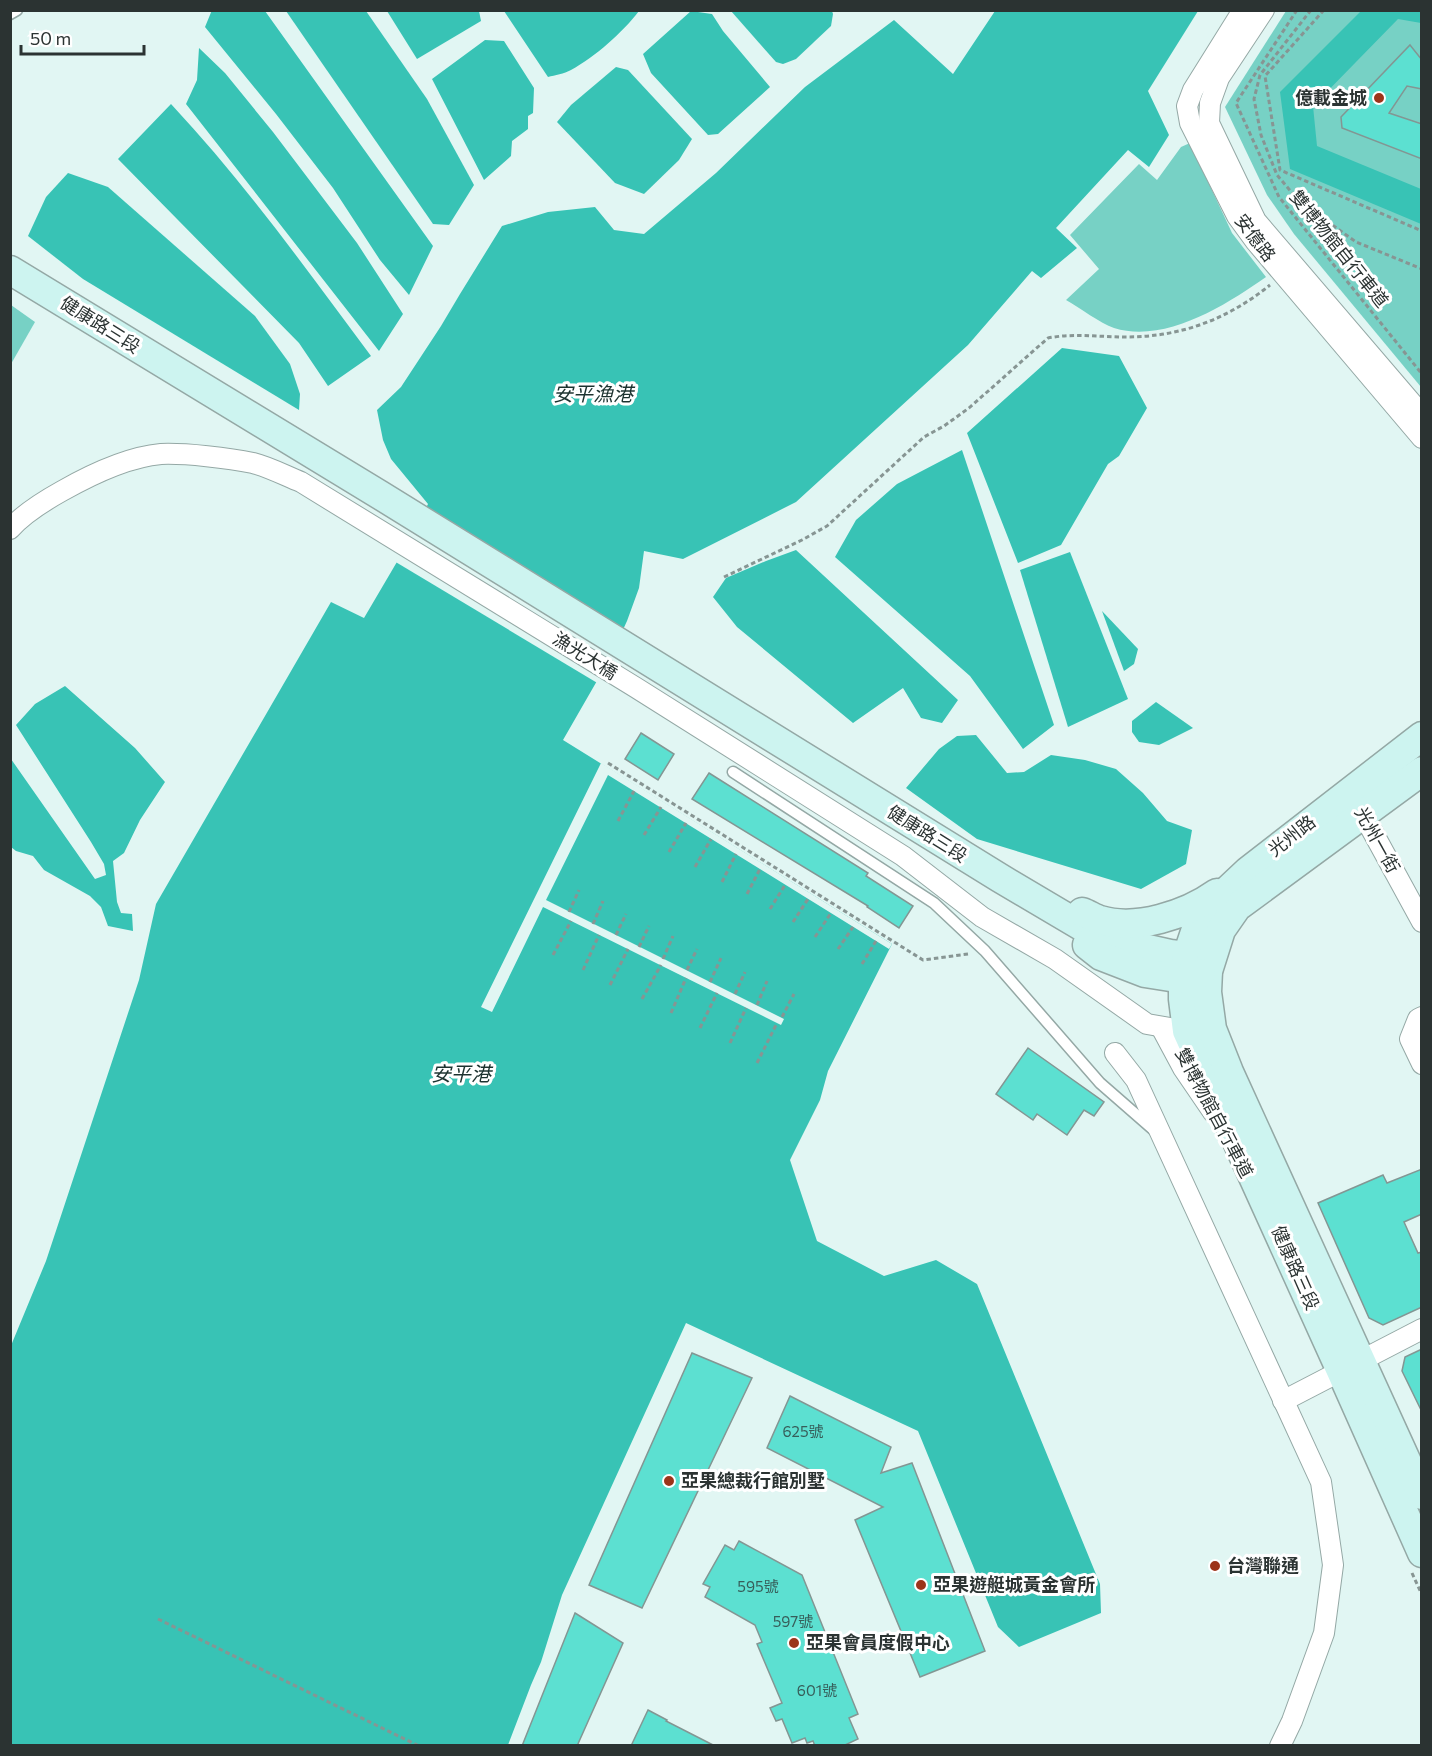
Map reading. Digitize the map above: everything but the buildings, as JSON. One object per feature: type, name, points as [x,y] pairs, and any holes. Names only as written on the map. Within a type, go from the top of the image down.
[{"type":"street","name":"安億路","points":[[1243,10],[1193,90],[1187,106],[1190,123],[1237,216],[1422,438]]},
{"type":"street","name":"安億路","points":[[1264,10],[1219,78],[1210,102],[1209,123],[1256,221],[1422,415]]},
{"type":"street","name":"健康路三段","points":[[10,270],[189,380]]},
{"type":"street","name":"漁光大橋","points":[[189,380],[380,495],[854,789]]},
{"type":"street","name":"漁光大橋","points":[[10,529],[40,504],[82,479],[125,462],[162,454],[255,463],[301,482],[635,687],[903,856],[982,917],[1055,959],[1147,1024],[1174,1029]]},
{"type":"street","name":"光州路","points":[[1193,968],[1237,907],[1357,803],[1422,736]]},
{"type":"street","name":"光州路","points":[[1193,968],[1198,923],[1214,903],[1248,871],[1357,803],[1422,771]]},
{"type":"street","name":"健康路三段","points":[[854,789],[1103,939],[1170,954],[1193,968],[1207,992],[1212,1029],[1228,1072],[1352,1366],[1417,1563]]},
{"type":"street","name":"光州一街","points":[[1357,803],[1422,922]]},
{"type":"street","points":[[1000,878],[1100,920],[1136,924],[1173,916],[1212,897],[1248,871]]},
{"type":"street","name":"健康路三段","points":[[1193,968],[1174,1029],[1422,1494]]},
{"type":"street","points":[[1422,1017],[1418,1019],[1410,1039],[1422,1064]]},
{"type":"street","points":[[1115,1053],[1136,1080],[1321,1482],[1333,1565],[1324,1633],[1293,1721],[1280,1746]]},
{"type":"street","points":[[1283,1401],[1422,1329]]},
{"type":"lane","points":[[10,14],[16,10]]},
{"type":"lane","points":[[733,772],[934,903],[985,951],[1100,1083],[1162,1137]]},
{"type":"path","name":"雙博物館自行車道","points":[[1298,10],[1236,103],[1280,197],[1422,374]]},
{"type":"path","points":[[1311,10],[1260,75],[1254,99],[1261,135],[1277,175],[1299,201],[1356,242],[1422,269]]},
{"type":"path","points":[[1324,10],[1264,76],[1280,170],[1422,231]]},
{"type":"path","points":[[724,577],[826,526],[924,437],[945,426],[969,408],[1048,338],[1061,335],[1125,338],[1154,336],[1188,329],[1219,318],[1253,298],[1283,274]]},
{"type":"path","points":[[608,763],[923,960],[985,951]]},
{"type":"path","points":[[618,821],[634,791]]},
{"type":"path","points":[[644,835],[661,807]]},
{"type":"path","points":[[669,852],[686,824]]},
{"type":"path","points":[[695,867],[711,839]]},
{"type":"path","points":[[722,882],[736,854]]},
{"type":"path","points":[[747,894],[760,869]]},
{"type":"path","points":[[770,909],[785,885]]},
{"type":"path","points":[[569,912],[579,890]]},
{"type":"path","points":[[793,922],[808,899]]},
{"type":"path","points":[[593,924],[603,901]]},
{"type":"path","points":[[815,937],[831,913]]},
{"type":"path","points":[[616,935],[626,914]]},
{"type":"path","points":[[553,955],[572,921]]},
{"type":"path","points":[[639,946],[650,926]]},
{"type":"path","points":[[838,950],[853,927]]},
{"type":"path","points":[[583,970],[599,935]]},
{"type":"path","points":[[663,959],[673,936]]},
{"type":"path","points":[[862,964],[876,941]]},
{"type":"path","points":[[609,985],[628,949]]},
{"type":"path","points":[[687,970],[698,949]]},
{"type":"path","points":[[710,982],[722,958]]},
{"type":"path","points":[[642,999],[661,965]]},
{"type":"path","points":[[735,994],[745,972]]},
{"type":"path","points":[[670,1013],[686,978]]},
{"type":"path","points":[[757,1005],[767,981]]},
{"type":"path","points":[[700,1028],[717,993]]},
{"type":"path","points":[[782,1017],[794,994]]},
{"type":"path","points":[[730,1043],[746,1008]]},
{"type":"path","points":[[757,1063],[777,1023]]},
{"type":"path","points":[[1417,1563],[1422,1595]]},
{"type":"path","points":[[158,1619],[419,1746]]},
{"type":"shaded area","points":[[1286,11],[1421,11],[1421,387],[1294,234],[1267,195],[1225,107]]},
{"type":"shaded area","points":[[1190,143],[1232,233],[1266,277],[1214,310],[1174,326],[1154,331],[1134,332],[1114,328],[1066,300],[1099,269],[1070,235],[1139,164],[1157,180],[1181,147]]},
{"type":"shaded area","points":[[11,305],[35,322],[11,364]]},
{"type":"water","points":[[212,10],[265,11],[433,246],[409,295],[380,260],[333,188],[205,27]]},
{"type":"water","points":[[286,11],[366,11],[427,99],[474,185],[449,225],[433,224]]},
{"type":"water","points":[[387,11],[479,11],[481,21],[417,59]]},
{"type":"water","points":[[504,11],[639,11],[617,35],[590,58],[568,71],[548,77]]},
{"type":"water","points":[[691,11],[712,14],[723,31],[770,87],[718,134],[708,135],[651,73],[643,54]]},
{"type":"water","points":[[731,11],[832,11],[831,26],[796,59],[783,64],[776,62]]},
{"type":"water","name":"安平港","points":[[995,11],[1198,11],[1148,91],[1169,135],[1149,167],[1128,150],[1056,228],[1077,248],[1041,278],[1032,271],[968,345],[796,502],[683,559],[644,551],[639,588],[627,621],[609,660],[563,740],[892,944],[828,1071],[820,1100],[790,1160],[817,1241],[884,1276],[936,1260],[977,1284],[1100,1584],[1101,1613],[1019,1647],[998,1627],[918,1431],[686,1323],[562,1595],[541,1662],[508,1745],[11,1745],[10,1348],[46,1261],[139,980],[156,904],[331,602],[364,618],[411,538],[428,504],[391,459],[383,440],[377,410],[401,387],[502,226],[548,212],[595,207],[614,230],[644,234],[716,173],[805,87],[894,20],[953,74]]},
{"type":"water","points":[[1361,11],[1421,11],[1421,23],[1398,19],[1313,106],[1317,146],[1421,189],[1421,224],[1290,169],[1280,92]]},
{"type":"water","points":[[485,40],[504,41],[534,88],[533,113],[528,116],[528,129],[512,141],[511,156],[484,180],[432,79]]},
{"type":"water","points":[[199,48],[225,73],[273,132],[357,243],[403,314],[379,351],[186,104],[197,80]]},
{"type":"water","points":[[616,67],[628,70],[692,139],[679,160],[644,194],[615,183],[557,122],[571,105]]},
{"type":"water","points":[[171,104],[249,195],[371,356],[328,386],[299,343],[118,159]]},
{"type":"water","points":[[68,173],[108,187],[255,316],[290,364],[300,394],[299,410],[83,279],[28,236],[46,197]]},
{"type":"water","points":[[1062,348],[1119,356],[1147,408],[1119,456],[1108,464],[1061,545],[1018,563],[967,433]]},
{"type":"water","points":[[962,450],[1054,725],[1023,749],[970,676],[835,557],[856,520],[897,484]]},
{"type":"water","points":[[796,550],[958,700],[942,723],[921,718],[903,688],[853,723],[737,627],[713,597],[726,578]]},
{"type":"water","points":[[1070,552],[1128,699],[1068,727],[1020,570]]},
{"type":"water","points":[[1102,611],[1138,649],[1134,664],[1124,671]]},
{"type":"water","points":[[65,686],[135,748],[165,782],[140,820],[124,853],[113,861],[117,902],[121,913],[132,914],[133,931],[108,926],[101,907],[90,896],[44,870],[33,856],[16,851],[11,847],[11,759],[95,879],[106,875],[104,864],[91,842],[16,725],[35,704]]},
{"type":"water","points":[[1156,702],[1193,728],[1159,745],[1139,742],[1132,732],[1132,721]]},
{"type":"water","points":[[976,735],[1007,773],[1024,772],[1051,755],[1085,760],[1116,769],[1143,793],[1167,821],[1192,830],[1186,864],[1141,889],[977,839],[906,788],[939,749],[957,736]]},
{"type":"pier","points":[[423,508],[624,633],[599,684],[394,561]]},
{"type":"pier","points":[[601,763],[892,944],[889,949],[608,775],[546,900],[784,1019],[781,1025],[543,907],[492,1012],[481,1007]]},
{"type":"place","name":"億載金城","points":[[1379,98]]},
{"type":"place","name":"亞果總裁行館別墅","points":[[669,1481]]},
{"type":"place","name":"台灣聯通","points":[[1215,1566]]},
{"type":"place","name":"亞果遊艇城黃金會所","points":[[921,1585]]},
{"type":"place","name":"亞果會員度假中心","points":[[794,1643]]},
{"type":"water label","name":"安平漁港","points":[[593,394]]}]
